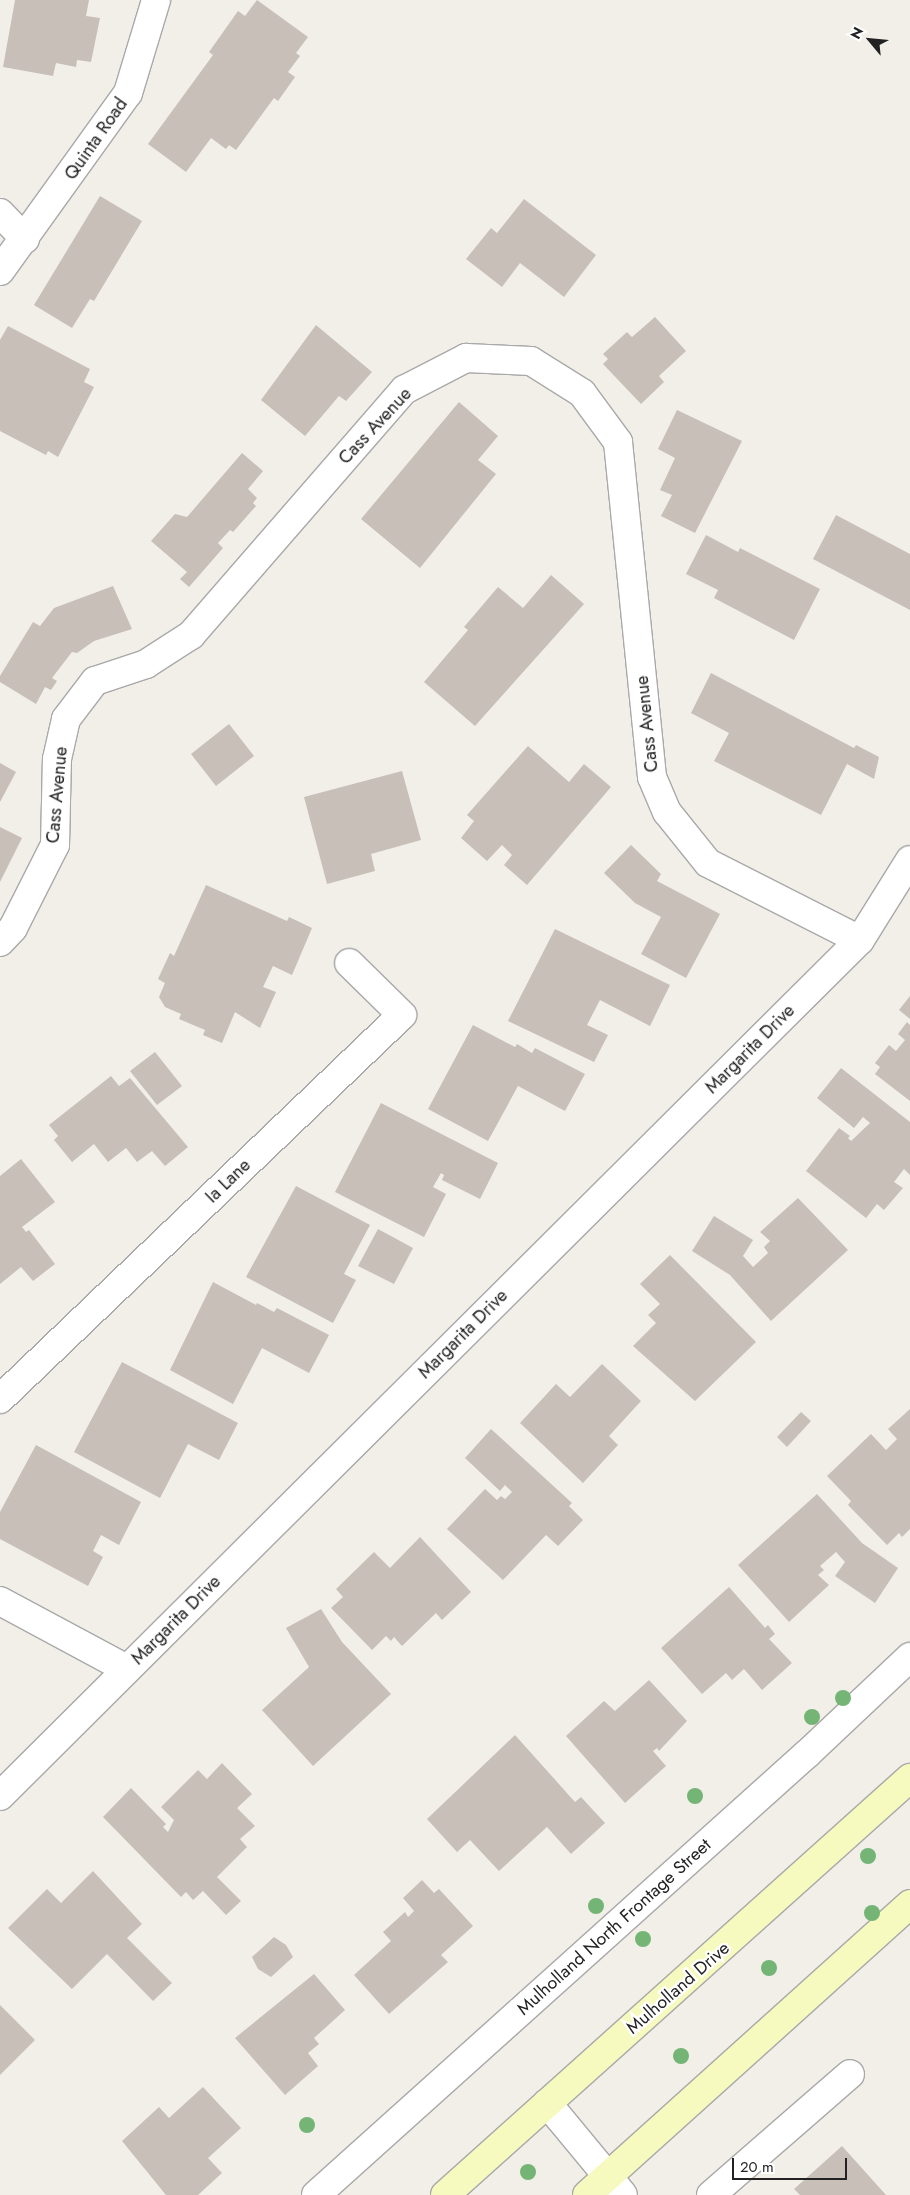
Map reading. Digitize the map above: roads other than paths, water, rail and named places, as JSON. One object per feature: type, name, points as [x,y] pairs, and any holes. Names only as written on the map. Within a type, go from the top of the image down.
[{"type":"main road","name":"Mulholland Drive","points":[[445,2195],[910,1778]]},
{"type":"main road","points":[[587,2195],[615,2186],[910,1904]]},
{"type":"street","name":"Quinta Road","points":[[24,240],[128,94],[156,0]]},
{"type":"street","points":[[0,213],[24,240],[0,271]]},
{"type":"street","name":"Cass Avenue","points":[[0,942],[13,928],[55,845],[58,759],[66,719],[94,681],[146,664],[191,635],[404,390],[466,358],[531,361],[582,392],[618,442],[652,777],[667,812],[708,863],[860,940]]},
{"type":"street","name":"Margarita Drive","points":[[0,1796],[860,940],[910,860]]},
{"type":"street","name":"Ia Lane","points":[[0,1399],[402,1015],[349,963]]},
{"type":"street","points":[[0,1601],[127,1669]]},
{"type":"street","name":"Mulholland North Frontage Street","points":[[316,2195],[801,1760],[910,1657]]},
{"type":"street","points":[[711,2195],[850,2074]]},
{"type":"street","points":[[547,2103],[615,2186]]}]
